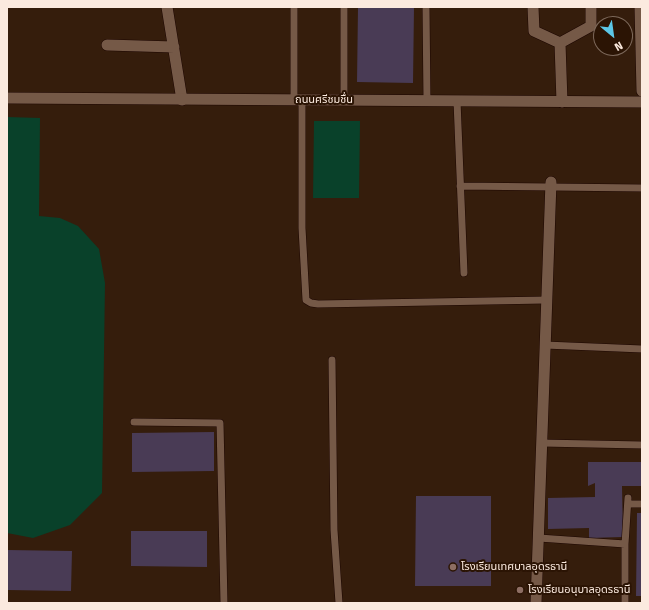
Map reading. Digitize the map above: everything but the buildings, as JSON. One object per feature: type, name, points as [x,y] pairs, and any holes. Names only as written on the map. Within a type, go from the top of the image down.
[{"type":"street","points":[[167,7],[182,100]]},
{"type":"street","points":[[533,7],[534,31],[560,43]]},
{"type":"street","points":[[560,43],[591,26],[591,7]]},
{"type":"street","points":[[640,7],[642,91]]},
{"type":"street","points":[[560,43],[562,102]]},
{"type":"street","points":[[107,45],[174,47]]},
{"type":"street","name":"ถนนศรีชมชื่น","points":[[7,98],[642,102]]},
{"type":"street","points":[[536,603],[551,184]]},
{"type":"lane","points":[[294,7],[306,300],[311,303],[318,304],[546,300]]},
{"type":"lane","points":[[344,7],[344,100]]},
{"type":"lane","points":[[426,7],[427,101]]},
{"type":"lane","points":[[457,101],[464,273]]},
{"type":"lane","points":[[460,186],[551,184],[642,188]]},
{"type":"lane","points":[[545,345],[642,349]]},
{"type":"lane","points":[[332,360],[334,530],[338,603]]},
{"type":"lane","points":[[134,422],[220,423],[224,603]]},
{"type":"lane","points":[[541,443],[642,444]]},
{"type":"lane","points":[[624,603],[624,544],[628,501],[642,504]]},
{"type":"lane","points":[[539,538],[624,544]]},
{"type":"green space","points":[[7,117],[40,118],[39,216],[60,218],[78,226],[99,249],[105,283],[102,493],[70,525],[33,538],[7,533]]},
{"type":"green space","points":[[314,121],[360,121],[359,198],[313,198]]},
{"type":"place","name":"โรงเรียนเทศบาลอุดรธานี","points":[[453,567]]},
{"type":"place","name":"โรงเรียนอนุบาลอุดรธานี","points":[[520,590]]}]
